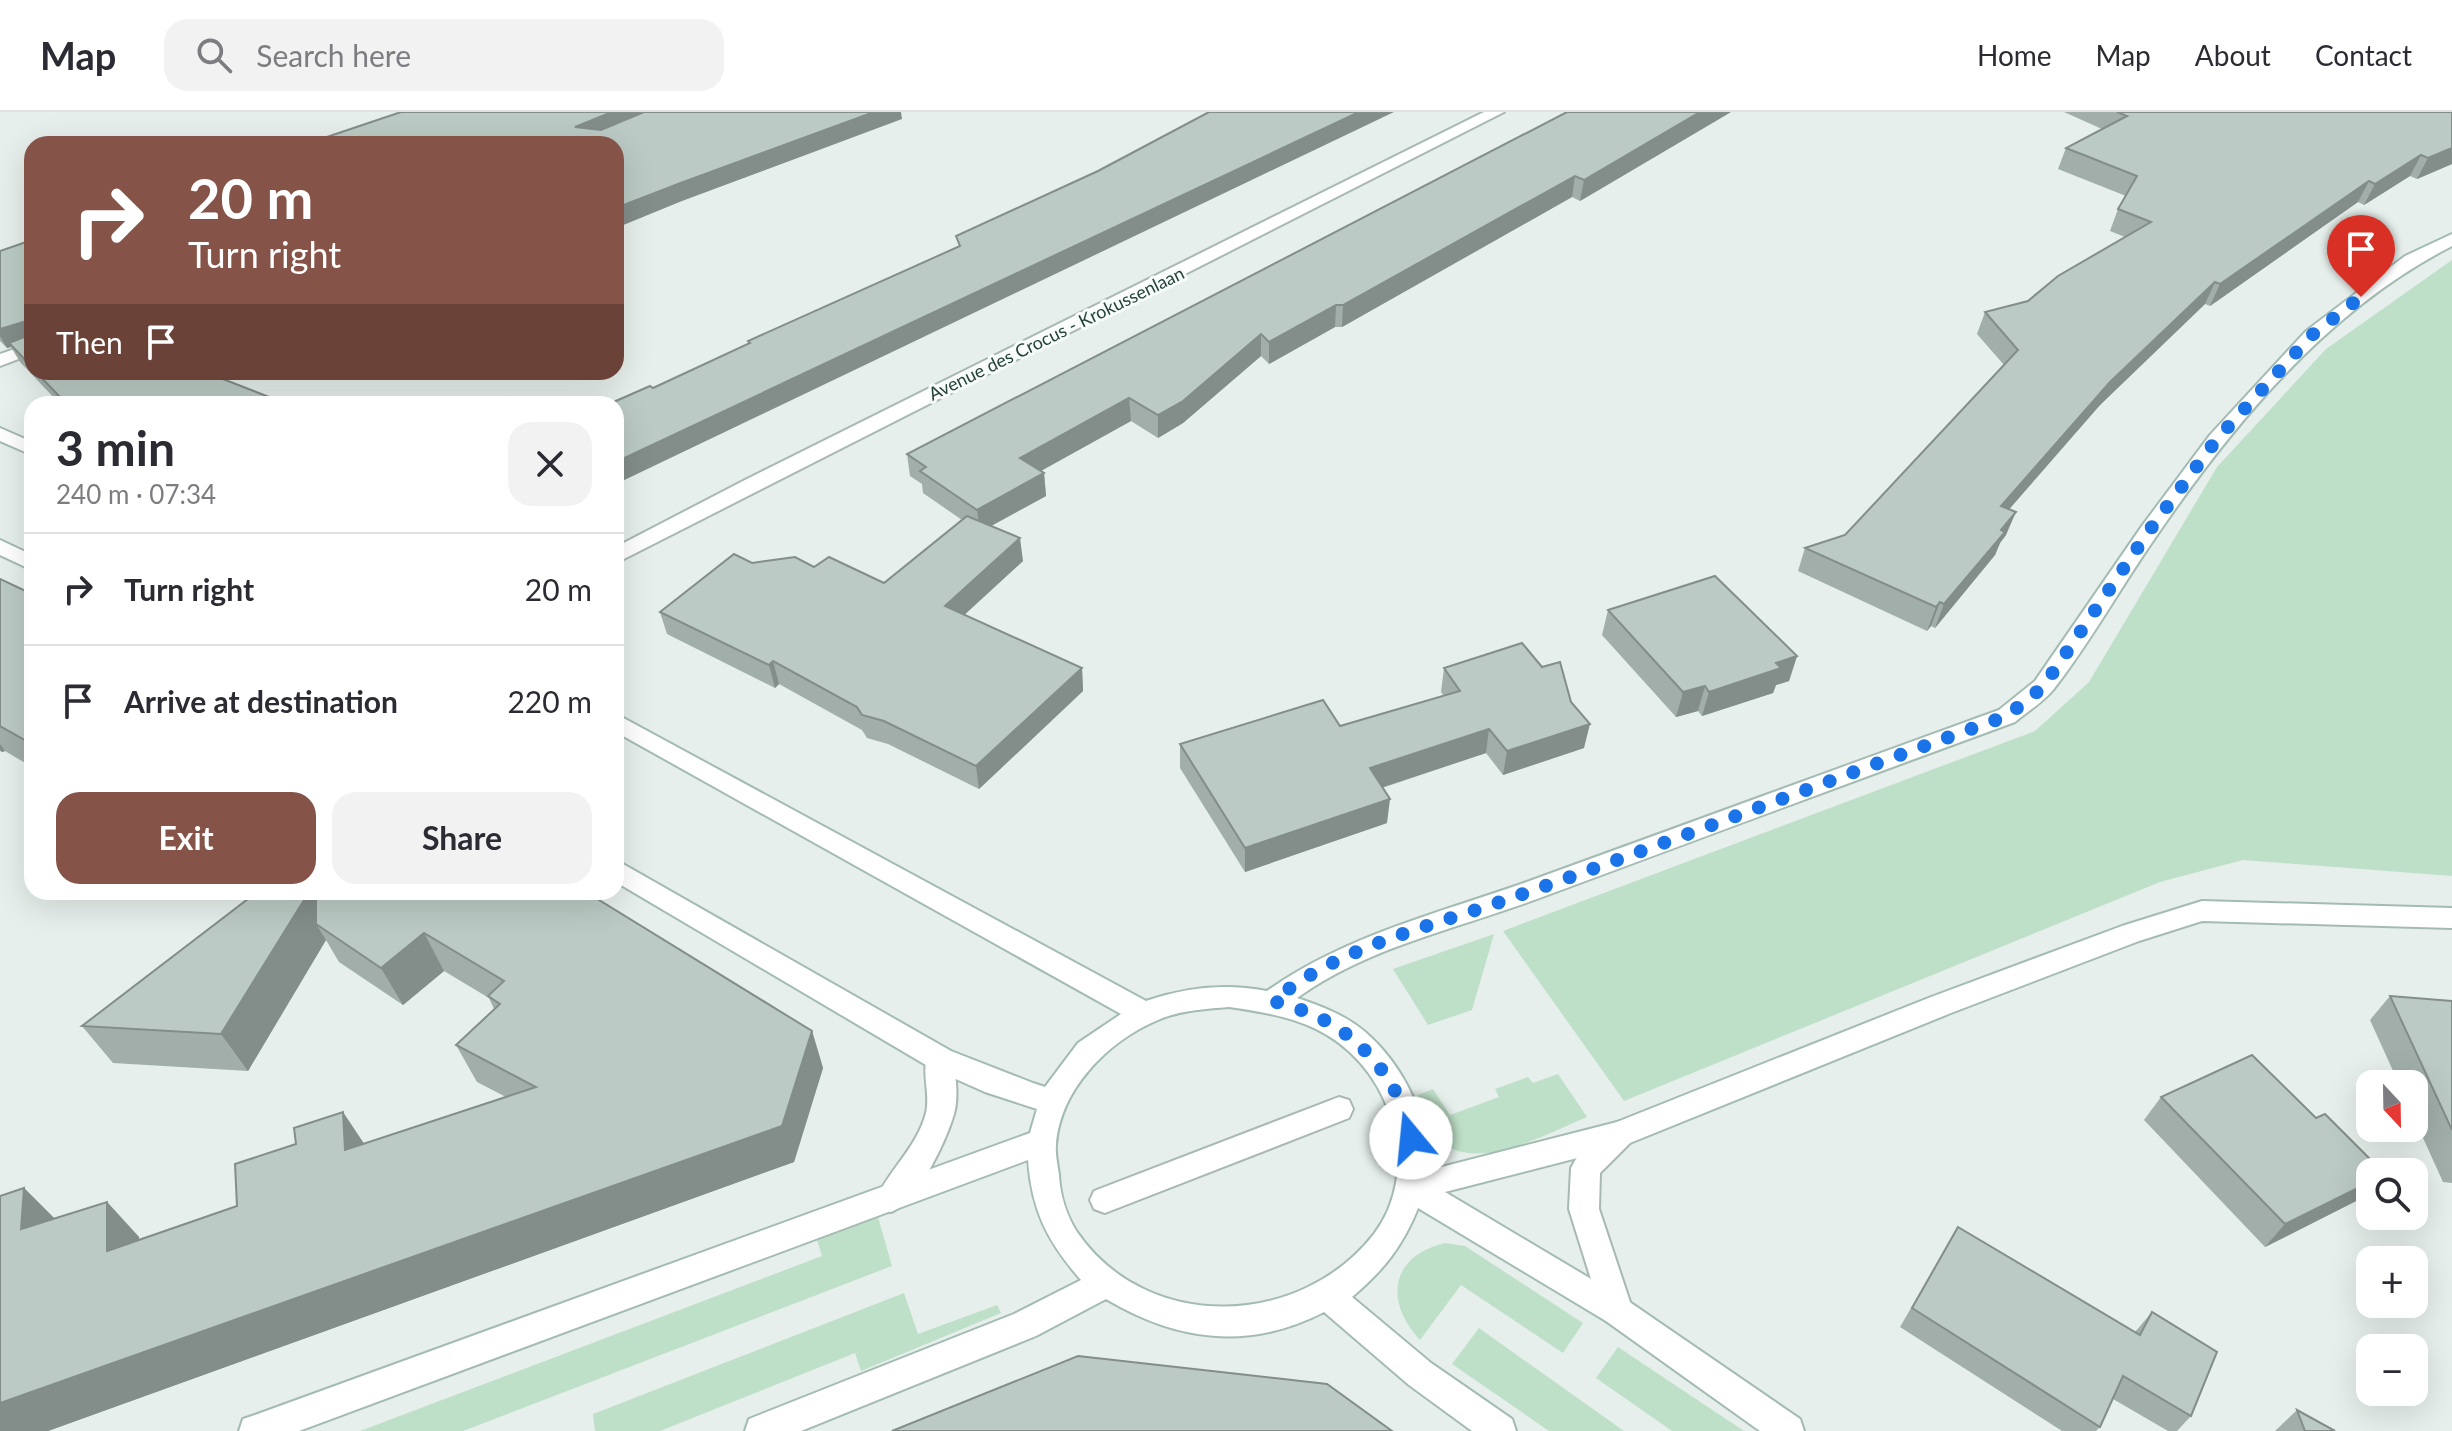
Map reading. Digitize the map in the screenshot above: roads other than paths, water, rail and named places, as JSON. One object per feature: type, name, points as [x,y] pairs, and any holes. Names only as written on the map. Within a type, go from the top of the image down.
[{"type":"main road","name":"Avenue des Crocus - Krokussenlaan","points":[[624,552],[764,478],[1496,112]]},
{"type":"main road","points":[[1273,1001],[1302,977],[1363,949],[1517,896],[2007,716],[2043,687],[2149,531],[2217,439],[2312,335],[2411,260],[2452,239]]},
{"type":"main road","points":[[0,360],[24,351]]},
{"type":"main road","points":[[0,434],[24,445]]},
{"type":"main road","points":[[0,547],[24,559]]},
{"type":"main road","points":[[624,726],[1144,1013]]},
{"type":"main road","points":[[624,875],[939,1060],[1012,1090],[1052,1101]]},
{"type":"main road","points":[[1411,1188],[1620,1134],[1955,999],[2131,933],[2202,911],[2452,918]]},
{"type":"main road","points":[[1229,996],[1273,1001],[1321,1018],[1365,1049],[1395,1087],[1411,1132],[1414,1156],[1411,1188],[1398,1226],[1369,1265],[1329,1297],[1271,1319],[1212,1323],[1158,1312],[1104,1284],[1073,1253],[1054,1219],[1040,1179],[1041,1142],[1052,1101],[1066,1075],[1088,1050],[1115,1029],[1144,1013],[1183,1000],[1229,996]]},
{"type":"main road","points":[[891,1199],[921,1158],[941,1111],[939,1060]]},
{"type":"main road","points":[[1105,1200],[1339,1109]]},
{"type":"main road","points":[[1617,1311],[1584,1209],[1586,1168],[1620,1134]]},
{"type":"main road","points":[[255,1431],[1041,1142]]},
{"type":"main road","points":[[1411,1188],[1617,1311],[1788,1431]]},
{"type":"main road","points":[[761,1431],[1025,1325],[1104,1284]]},
{"type":"main road","points":[[1329,1297],[1420,1374],[1500,1431]]}]
